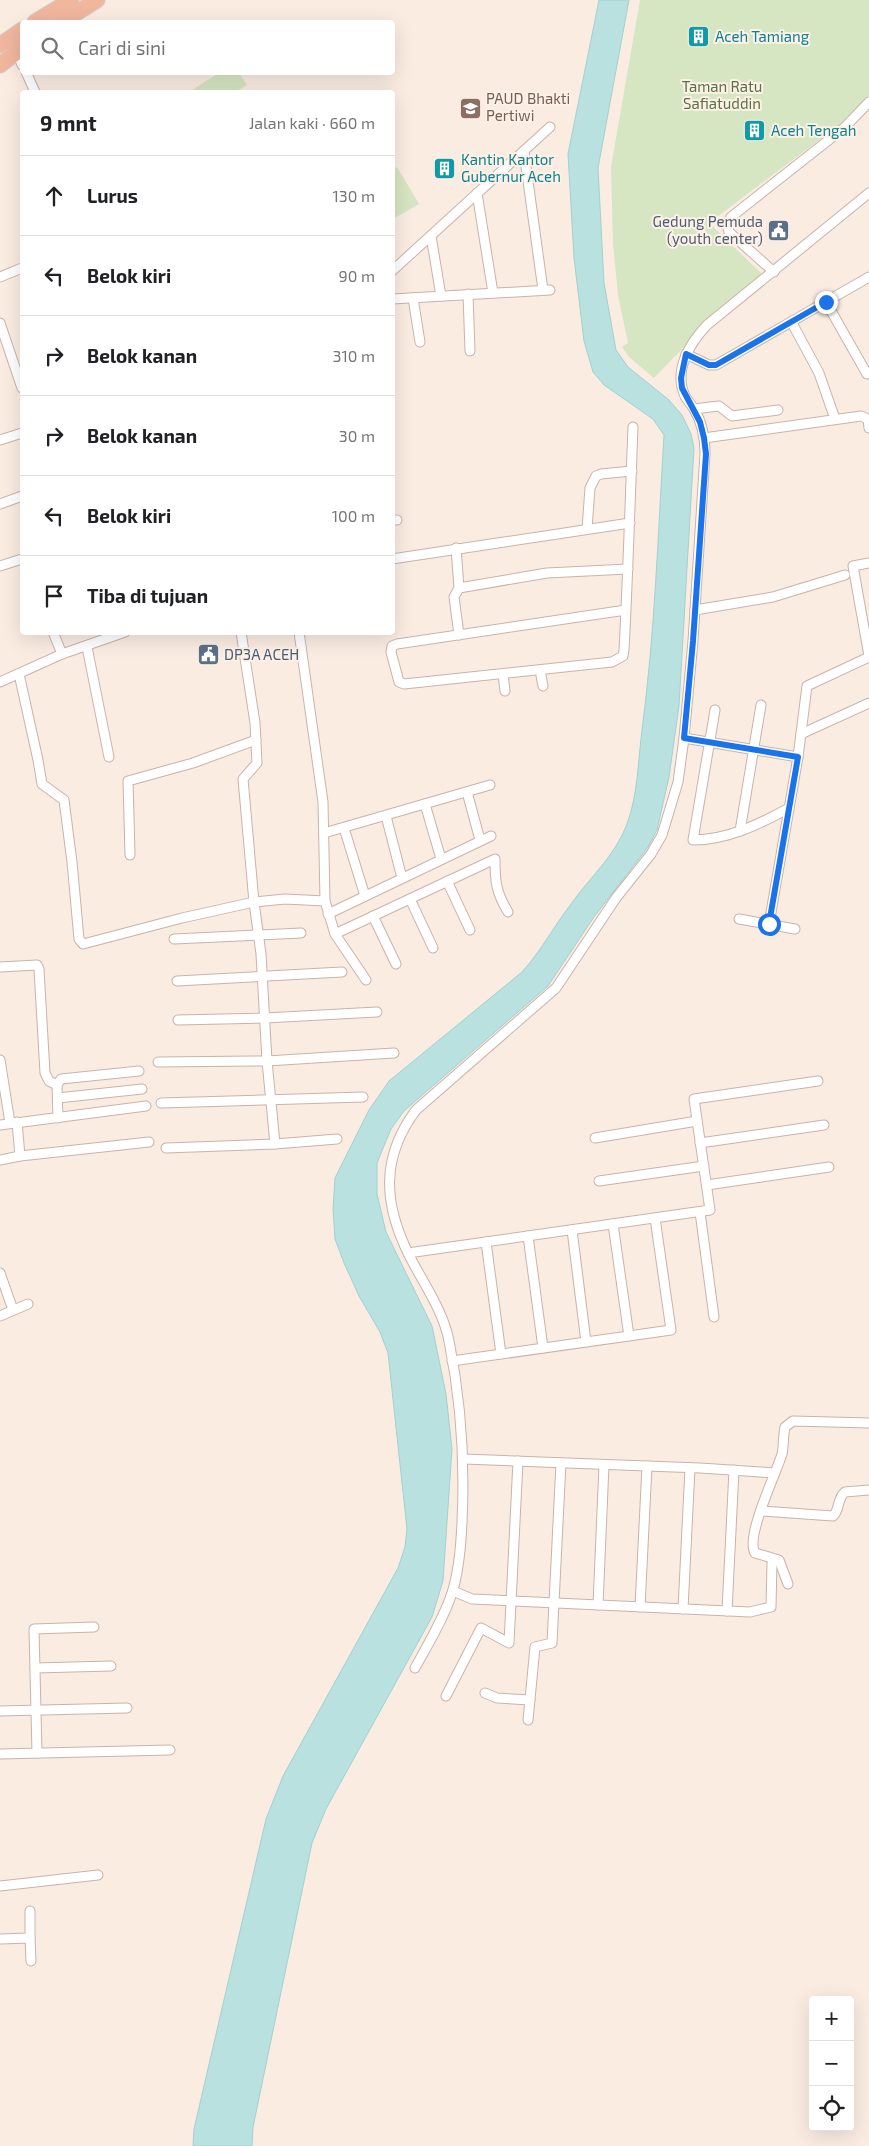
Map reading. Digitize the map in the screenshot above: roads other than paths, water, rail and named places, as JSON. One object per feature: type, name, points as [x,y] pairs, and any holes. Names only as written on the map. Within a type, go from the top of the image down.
[{"type":"highway","points":[[38,20],[71,0]]},
{"type":"highway","points":[[65,20],[97,0]]},
{"type":"highway","points":[[0,45],[20,31]]},
{"type":"highway","points":[[0,65],[20,55]]},
{"type":"street","points":[[28,75],[35,90]]},
{"type":"street","points":[[774,272],[729,232],[727,228],[728,222],[758,194],[844,128],[869,102]]},
{"type":"street","points":[[395,268],[550,127]]},
{"type":"street","points":[[395,299],[547,290],[524,152]]},
{"type":"street","points":[[478,193],[493,293]]},
{"type":"street","points":[[415,1668],[447,1608],[453,1591],[461,1540],[464,1460],[446,1328],[429,1291],[408,1253],[396,1223],[389,1186],[390,1163],[395,1144],[416,1110],[430,1096],[556,988],[616,898],[651,854],[662,834],[678,782],[684,738],[706,454],[704,438],[694,409],[682,388],[681,378],[686,354],[697,336],[707,325],[869,193]]},
{"type":"street","points":[[430,236],[441,296]]},
{"type":"street","points":[[0,277],[20,269]]},
{"type":"street","points":[[686,354],[709,365],[716,365],[868,280]]},
{"type":"street","points":[[468,294],[470,351]]},
{"type":"street","points":[[413,298],[420,342]]},
{"type":"street","points":[[826,302],[867,374]]},
{"type":"street","points":[[0,323],[20,382]]},
{"type":"street","points":[[792,323],[819,373],[836,419]]},
{"type":"street","points":[[694,409],[719,406],[732,416],[778,410]]},
{"type":"street","points":[[704,438],[861,416],[868,419],[869,428]]},
{"type":"street","points":[[626,610],[392,646],[391,652],[399,682],[410,684],[612,662],[623,656],[624,650],[626,610],[628,569],[633,427]]},
{"type":"street","points":[[0,440],[20,434]]},
{"type":"street","points":[[587,529],[590,488],[596,476],[632,471]]},
{"type":"street","points":[[0,504],[20,497]]},
{"type":"street","points":[[395,558],[630,523]]},
{"type":"street","points":[[456,548],[459,588],[454,597],[459,635]]},
{"type":"street","points":[[0,566],[20,560]]},
{"type":"street","points":[[769,924],[798,757],[807,686],[869,656],[853,566],[869,563]]},
{"type":"street","points":[[459,588],[547,573],[628,569]]},
{"type":"street","points":[[695,610],[774,597],[845,575]]},
{"type":"street","points":[[54,635],[62,654]]},
{"type":"street","points":[[0,682],[62,654],[113,635]]},
{"type":"street","points":[[240,635],[256,740],[257,763],[243,779],[254,902],[259,935],[267,1061],[275,1144]]},
{"type":"street","points":[[299,635],[321,787],[325,901],[335,934],[366,980]]},
{"type":"street","points":[[87,646],[109,757]]},
{"type":"street","points":[[540,670],[543,686]]},
{"type":"street","points":[[18,674],[42,784],[64,800],[80,939],[82,942],[90,943],[182,918],[254,902],[285,899],[325,901]]},
{"type":"street","points":[[502,674],[505,691]]},
{"type":"street","points":[[801,734],[869,703]]},
{"type":"street","points":[[740,831],[761,705]]},
{"type":"street","points":[[715,710],[693,840],[706,840],[740,831],[758,825],[789,808]]},
{"type":"street","points":[[684,738],[798,757]]},
{"type":"street","points":[[130,855],[128,781],[193,763],[256,740]]},
{"type":"street","points":[[324,833],[490,785]]},
{"type":"street","points":[[467,792],[480,840]]},
{"type":"street","points":[[425,804],[441,860]]},
{"type":"street","points":[[386,816],[402,878]]},
{"type":"street","points":[[344,828],[365,896]]},
{"type":"street","points":[[328,914],[480,840],[492,836]]},
{"type":"street","points":[[335,934],[495,859],[496,887],[508,912]]},
{"type":"street","points":[[447,881],[470,930]]},
{"type":"street","points":[[410,898],[433,948]]},
{"type":"street","points":[[373,916],[396,964]]},
{"type":"street","points":[[739,919],[795,929]]},
{"type":"street","points":[[174,939],[301,933]]},
{"type":"street","points":[[0,968],[37,965],[39,969],[45,1073],[49,1081],[57,1084]]},
{"type":"street","points":[[177,981],[342,972]]},
{"type":"street","points":[[178,1020],[377,1012]]},
{"type":"street","points":[[158,1062],[267,1061],[394,1053]]},
{"type":"street","points":[[0,1060],[20,1156]]},
{"type":"street","points":[[58,1118],[57,1084],[61,1079],[140,1071]]},
{"type":"street","points":[[408,1253],[710,1210],[694,1099],[818,1081]]},
{"type":"street","points":[[58,1098],[142,1089]]},
{"type":"street","points":[[161,1103],[363,1097]]},
{"type":"street","points":[[0,1125],[146,1106]]},
{"type":"street","points":[[595,1138],[697,1121]]},
{"type":"street","points":[[700,1143],[824,1125]]},
{"type":"street","points":[[166,1148],[275,1144],[337,1139]]},
{"type":"street","points":[[0,1160],[20,1156],[149,1142]]},
{"type":"street","points":[[599,1181],[704,1166]]},
{"type":"street","points":[[707,1185],[829,1167]]},
{"type":"street","points":[[700,1212],[714,1317]]},
{"type":"street","points":[[452,1361],[671,1330],[655,1218]]},
{"type":"street","points":[[613,1224],[629,1336]]},
{"type":"street","points":[[572,1230],[586,1342]]},
{"type":"street","points":[[528,1236],[543,1348]]},
{"type":"street","points":[[486,1242],[501,1354]]},
{"type":"street","points":[[0,1273],[13,1310]]},
{"type":"street","points":[[0,1316],[28,1304]]},
{"type":"street","points":[[788,1584],[779,1560],[759,1555],[753,1550],[755,1530],[782,1452],[784,1430],[789,1422],[869,1423]]},
{"type":"street","points":[[464,1460],[604,1464],[775,1473]]},
{"type":"street","points":[[446,1696],[481,1628],[509,1643],[518,1462]]},
{"type":"street","points":[[528,1720],[536,1647],[552,1643],[561,1463]]},
{"type":"street","points":[[598,1605],[604,1464]]},
{"type":"street","points":[[640,1607],[647,1466]]},
{"type":"street","points":[[683,1609],[690,1468]]},
{"type":"street","points":[[727,1611],[734,1470]]},
{"type":"street","points":[[761,1511],[834,1516],[837,1513],[840,1497],[844,1492],[869,1490]]},
{"type":"street","points":[[453,1591],[472,1599],[750,1612],[771,1607],[772,1563]]},
{"type":"street","points":[[37,1753],[34,1629],[94,1627]]},
{"type":"street","points":[[35,1668],[111,1666]]},
{"type":"street","points":[[485,1693],[497,1698],[530,1700]]},
{"type":"street","points":[[0,1712],[127,1708]]},
{"type":"street","points":[[0,1754],[170,1750]]},
{"type":"street","points":[[0,1886],[98,1875]]},
{"type":"street","points":[[30,1911],[31,1960]]},
{"type":"street","points":[[0,1939],[30,1938]]},
{"type":"water","points":[[599,0],[629,0],[598,168],[604,283],[616,350],[628,367],[669,400],[682,415],[691,434],[694,448],[679,706],[669,777],[657,830],[648,847],[594,917],[548,986],[404,1111],[391,1129],[377,1163],[377,1194],[386,1232],[432,1326],[446,1394],[452,1449],[443,1581],[432,1617],[326,1809],[312,1843],[253,2127],[252,2146],[193,2146],[194,2129],[266,1819],[283,1776],[398,1568],[405,1547],[407,1529],[388,1353],[380,1332],[359,1296],[335,1239],[333,1209],[335,1178],[369,1110],[389,1081],[522,972],[578,894],[616,846],[631,813],[637,777],[650,656],[664,435],[653,419],[604,385],[593,372],[584,341],[574,258],[568,154]]},
{"type":"place","name":"Aceh Tamiang","points":[[699,37]]},
{"type":"place","name":"PAUD Bhakti Pertiwi","points":[[470,108]]},
{"type":"place","name":"Aceh Tengah","points":[[755,131]]},
{"type":"place","name":"Kantin Kantor Gubernur Aceh","points":[[445,169]]},
{"type":"place","name":"Gedung Pemuda (youth center)","points":[[779,231]]},
{"type":"place","name":"DP3A ACEH","points":[[208,655]]},
{"type":"park label","name":"Taman Ratu Safiatuddin","points":[[722,96]]}]
